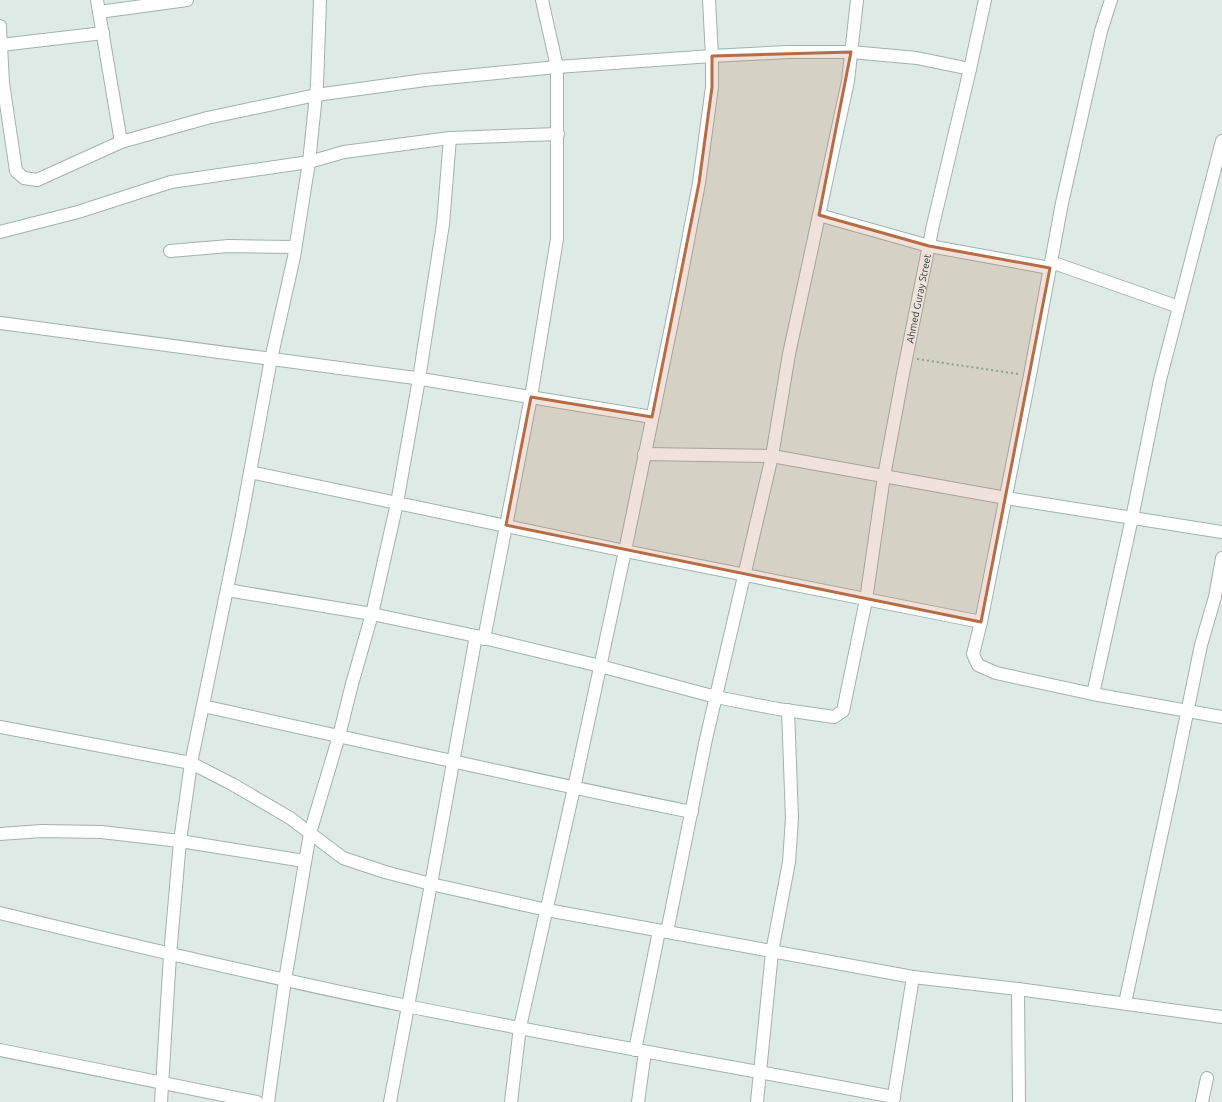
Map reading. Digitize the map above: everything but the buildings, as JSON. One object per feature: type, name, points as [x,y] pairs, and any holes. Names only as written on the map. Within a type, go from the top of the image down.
[{"type":"street","points":[[121,142],[98,6],[187,0]]},
{"type":"street","points":[[161,1102],[170,955],[180,841],[191,763],[227,590],[271,359],[295,247],[309,162],[316,95],[320,0]]},
{"type":"street","points":[[390,1102],[453,760],[506,525],[531,397],[557,239],[557,67],[542,0]]},
{"type":"street","points":[[511,1102],[520,1027],[574,788],[625,550],[680,288],[699,183],[712,87],[709,0]]},
{"type":"street","points":[[638,1102],[640,1051],[663,931],[692,812],[706,739],[772,456],[789,354],[848,81],[857,0]]},
{"type":"street","name":"Ahmed Guray Street","points":[[227,590],[372,614],[600,666],[716,697],[834,717],[844,711],[866,600],[884,476],[906,357],[929,246],[985,0]]},
{"type":"street","points":[[1111,0],[1101,31],[1066,188],[1006,498],[973,654],[978,665],[996,673],[1093,694],[1222,717]]},
{"type":"street","points":[[0,26],[3,83],[16,171],[24,178],[37,180],[121,142],[207,118],[316,95],[426,80],[557,67],[788,52],[852,52],[917,58],[970,69]]},
{"type":"street","points":[[1,45],[103,33]]},
{"type":"street","points":[[0,232],[78,212],[171,182],[309,162],[344,152],[450,138],[558,134]]},
{"type":"street","points":[[268,1102],[285,980],[304,861],[310,833],[339,736],[372,614],[397,503],[419,379],[443,224],[450,138]]},
{"type":"street","points":[[1093,694],[1132,518],[1160,380],[1222,142]]},
{"type":"street","points":[[819,215],[929,246],[1051,265],[1179,307]]},
{"type":"street","points":[[170,252],[229,246],[295,247]]},
{"type":"street","points":[[0,324],[419,379],[652,417]]},
{"type":"street","points":[[644,454],[772,456],[1006,498],[1222,532]]},
{"type":"street","points":[[250,472],[866,600],[980,622]]},
{"type":"street","points":[[1125,1003],[1201,645],[1215,597],[1222,558]]},
{"type":"street","points":[[203,706],[453,760],[574,788],[692,812]]},
{"type":"street","points":[[757,1102],[772,952],[789,862],[792,818],[788,710]]},
{"type":"street","points":[[0,727],[191,763],[232,784],[290,818],[343,858],[385,872],[431,884],[547,910],[913,977],[1018,989],[1222,1017]]},
{"type":"street","points":[[0,834],[42,831],[101,832],[180,841],[304,861]]},
{"type":"street","points":[[0,913],[170,955],[408,1006],[640,1051],[761,1071],[893,1100],[913,977]]},
{"type":"street","points":[[1018,989],[1019,1102]]},
{"type":"street","points":[[0,1050],[257,1102]]},
{"type":"street","points":[[1202,1102],[1207,1078]]},
{"type":"path","points":[[906,357],[1030,375]]},
{"type":"highlighted area","points":[[851,52],[819,215],[929,246],[1050,268],[981,622],[506,525],[531,397],[652,417],[699,183],[712,87],[712,56]]}]
